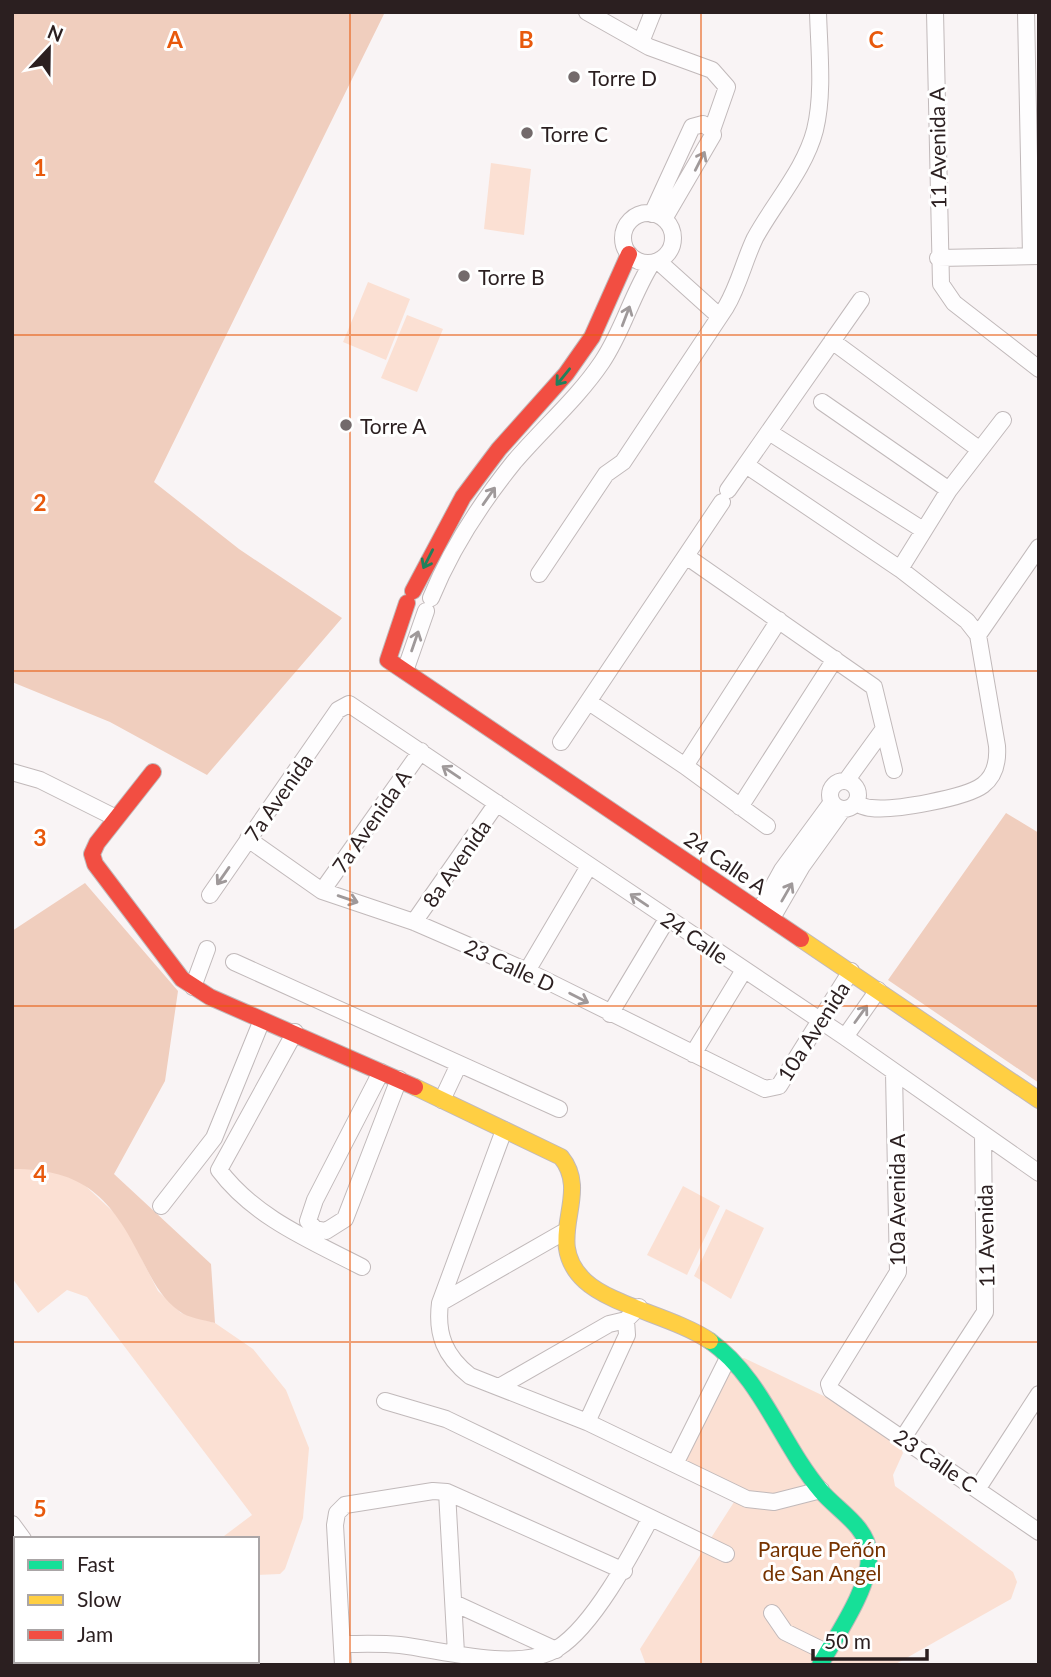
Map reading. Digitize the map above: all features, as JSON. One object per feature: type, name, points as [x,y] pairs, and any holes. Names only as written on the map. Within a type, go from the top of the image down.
[{"type":"street","points":[[587,12],[641,42],[712,70],[725,82],[727,87],[712,130],[713,135],[696,169],[658,216],[633,218],[625,229],[624,242],[629,254],[640,261],[660,258],[723,312]]},
{"type":"street","points":[[641,42],[653,12]]},
{"type":"street","points":[[539,574],[606,474],[624,462],[723,312],[737,288],[753,243],[804,157],[814,131],[819,103],[818,12]]},
{"type":"street","name":"11 Avenida A","points":[[935,12],[938,258],[941,284],[954,303],[1018,350]]},
{"type":"street","points":[[938,258],[1035,256],[1026,12]]},
{"type":"street","points":[[658,216],[692,127],[703,124],[712,130]]},
{"type":"street","points":[[405,671],[428,604],[463,536],[506,472],[601,363],[620,330],[636,287],[660,258],[673,236],[658,216]]},
{"type":"street","points":[[463,536],[445,525],[481,471],[582,351],[610,301],[619,270],[629,254]]},
{"type":"street","points":[[561,742],[746,465],[861,300]]},
{"type":"street","points":[[832,341],[980,450]]},
{"type":"street","points":[[1018,350],[1039,350]]},
{"type":"street","points":[[1018,350],[1039,369]]},
{"type":"street","points":[[822,402],[949,490]]},
{"type":"street","points":[[900,569],[949,490],[1003,420]]},
{"type":"street","points":[[769,432],[923,530]]},
{"type":"street","points":[[746,465],[900,569],[967,621],[978,635],[998,761],[991,776],[982,786],[912,805],[871,808],[844,805],[830,793],[834,785],[846,781],[883,730]]},
{"type":"street","name":"24 Calle A","points":[[445,525],[410,597],[388,660],[1039,1100]]},
{"type":"street","points":[[978,635],[1039,547]]},
{"type":"street","points":[[686,556],[874,687],[894,770]]},
{"type":"street","points":[[685,766],[779,620]]},
{"type":"street","points":[[740,807],[835,659]]},
{"type":"street","points":[[589,702],[685,766],[767,826]]},
{"type":"street","name":"24 Calle","points":[[349,704],[845,1037],[1039,1173]]},
{"type":"street","name":"7a Avenida","points":[[210,895],[338,710],[349,704]]},
{"type":"street","name":"7a Avenida A","points":[[322,891],[421,751]]},
{"type":"street","points":[[12,772],[40,780],[116,818]]},
{"type":"street","points":[[153,772],[97,843],[92,854],[95,864],[172,967],[193,987],[399,1079],[571,1165],[576,1176],[562,1233],[572,1265],[583,1280],[601,1292],[639,1307],[715,1345],[728,1358],[821,1490],[851,1521],[869,1552],[867,1570],[823,1659],[785,1632],[772,1613]]},
{"type":"street","points":[[766,914],[857,789],[846,781]]},
{"type":"street","name":"8a Avenida","points":[[414,922],[497,803]]},
{"type":"street","name":"23 Calle D","points":[[248,839],[322,891],[414,922],[527,971],[765,1089],[773,1090]]},
{"type":"street","points":[[527,971],[589,866]]},
{"type":"street","points":[[610,1014],[667,919]]},
{"type":"street","points":[[193,987],[207,950]]},
{"type":"street","points":[[234,962],[559,1109]]},
{"type":"street","points":[[693,1054],[744,970]]},
{"type":"street","name":"10a Avenida","points":[[773,1090],[779,1086],[851,971]]},
{"type":"street","name":"10a Avenida","points":[[845,1037],[878,990]]},
{"type":"street","points":[[161,1206],[214,1138],[262,1020]]},
{"type":"street","points":[[295,1032],[219,1170],[250,1202],[279,1224],[362,1267]]},
{"type":"street","points":[[442,1100],[460,1064]]},
{"type":"street","points":[[381,1072],[315,1200],[309,1221],[315,1229],[326,1231],[345,1219],[399,1079]]},
{"type":"street","name":"10a Avenida A","points":[[831,1390],[829,1384],[832,1377],[898,1272],[894,1073]]},
{"type":"street","points":[[504,1130],[440,1303],[437,1321],[446,1353],[470,1376],[587,1422],[747,1499],[762,1502],[786,1500],[821,1490]]},
{"type":"street","name":"11 Avenida","points":[[903,1438],[985,1312],[983,1135]]},
{"type":"street","points":[[440,1303],[562,1233]]},
{"type":"street","points":[[499,1387],[609,1324],[626,1320],[639,1307]]},
{"type":"street","points":[[587,1422],[627,1335],[626,1320]]},
{"type":"street","points":[[675,1464],[728,1358]]},
{"type":"street","name":"23 Calle C","points":[[831,1390],[1039,1532]]},
{"type":"street","points":[[978,1488],[1039,1394]]},
{"type":"street","points":[[385,1401],[446,1419],[726,1554]]},
{"type":"street","points":[[343,1665],[335,1525],[337,1513],[345,1505],[433,1490],[447,1492],[624,1571]]},
{"type":"street","points":[[447,1492],[456,1653]]},
{"type":"street","points":[[342,1644],[380,1643],[498,1659],[538,1656],[556,1650],[624,1571],[650,1518]]},
{"type":"street","points":[[454,1603],[556,1650]]},
{"type":"green space","points":[[491,163],[531,169],[524,235],[484,229]]},
{"type":"green space","points":[[368,282],[410,299],[386,360],[343,342]]},
{"type":"green space","points":[[407,315],[443,329],[417,392],[381,378]]},
{"type":"green space","points":[[12,1169],[46,1169],[77,1178],[122,1220],[158,1291],[181,1313],[215,1323],[253,1349],[286,1390],[309,1448],[303,1518],[285,1569],[280,1574],[259,1575],[259,1537],[223,1537],[252,1515],[87,1297],[67,1290],[38,1313],[12,1278]]},
{"type":"green space","points":[[683,1186],[720,1206],[687,1275],[647,1255]]},
{"type":"green space","points":[[726,1209],[764,1228],[731,1299],[694,1276]]},
{"type":"green space","name":"Parque Peñón de San Angel","points":[[744,1358],[828,1398],[900,1446],[903,1453],[893,1475],[895,1486],[1013,1572],[1017,1582],[1011,1599],[894,1665],[646,1665],[640,1649],[734,1502],[682,1469],[727,1364]]},
{"type":"green space","points":[[12,1540],[14,1663],[100,1665],[12,1665]]},
{"type":"shaded area","points":[[12,12],[385,12],[154,482],[239,549],[342,618],[207,775],[110,722],[12,682]]},
{"type":"shaded area","points":[[1006,813],[1039,833],[1039,1083],[888,980]]},
{"type":"shaded area","points":[[85,883],[178,991],[165,1081],[114,1174],[211,1264],[215,1323],[187,1315],[167,1300],[153,1281],[119,1220],[93,1191],[59,1174],[12,1169],[12,931]]},
{"type":"traffic: fast","points":[[710,1341],[744,1373],[807,1473],[857,1527],[867,1543],[868,1566],[859,1596],[820,1665]]},
{"type":"traffic: slow","points":[[801,939],[1039,1100]]},
{"type":"traffic: slow","points":[[415,1087],[561,1157],[569,1172],[572,1187],[567,1250],[573,1266],[585,1281],[611,1298],[680,1325],[710,1341]]},
{"type":"traffic: jam","points":[[413,591],[463,497],[499,449],[566,374],[592,337],[629,254]]},
{"type":"traffic: jam","points":[[407,603],[388,660],[801,939]]},
{"type":"traffic: jam","points":[[153,772],[97,843],[92,854],[95,864],[182,979],[210,997],[415,1087]]},
{"type":"place","name":"Torre D","points":[[574,77]]},
{"type":"place","name":"Torre C","points":[[527,133]]},
{"type":"place","name":"Torre B","points":[[464,276]]},
{"type":"place","name":"Torre A","points":[[346,425]]}]
